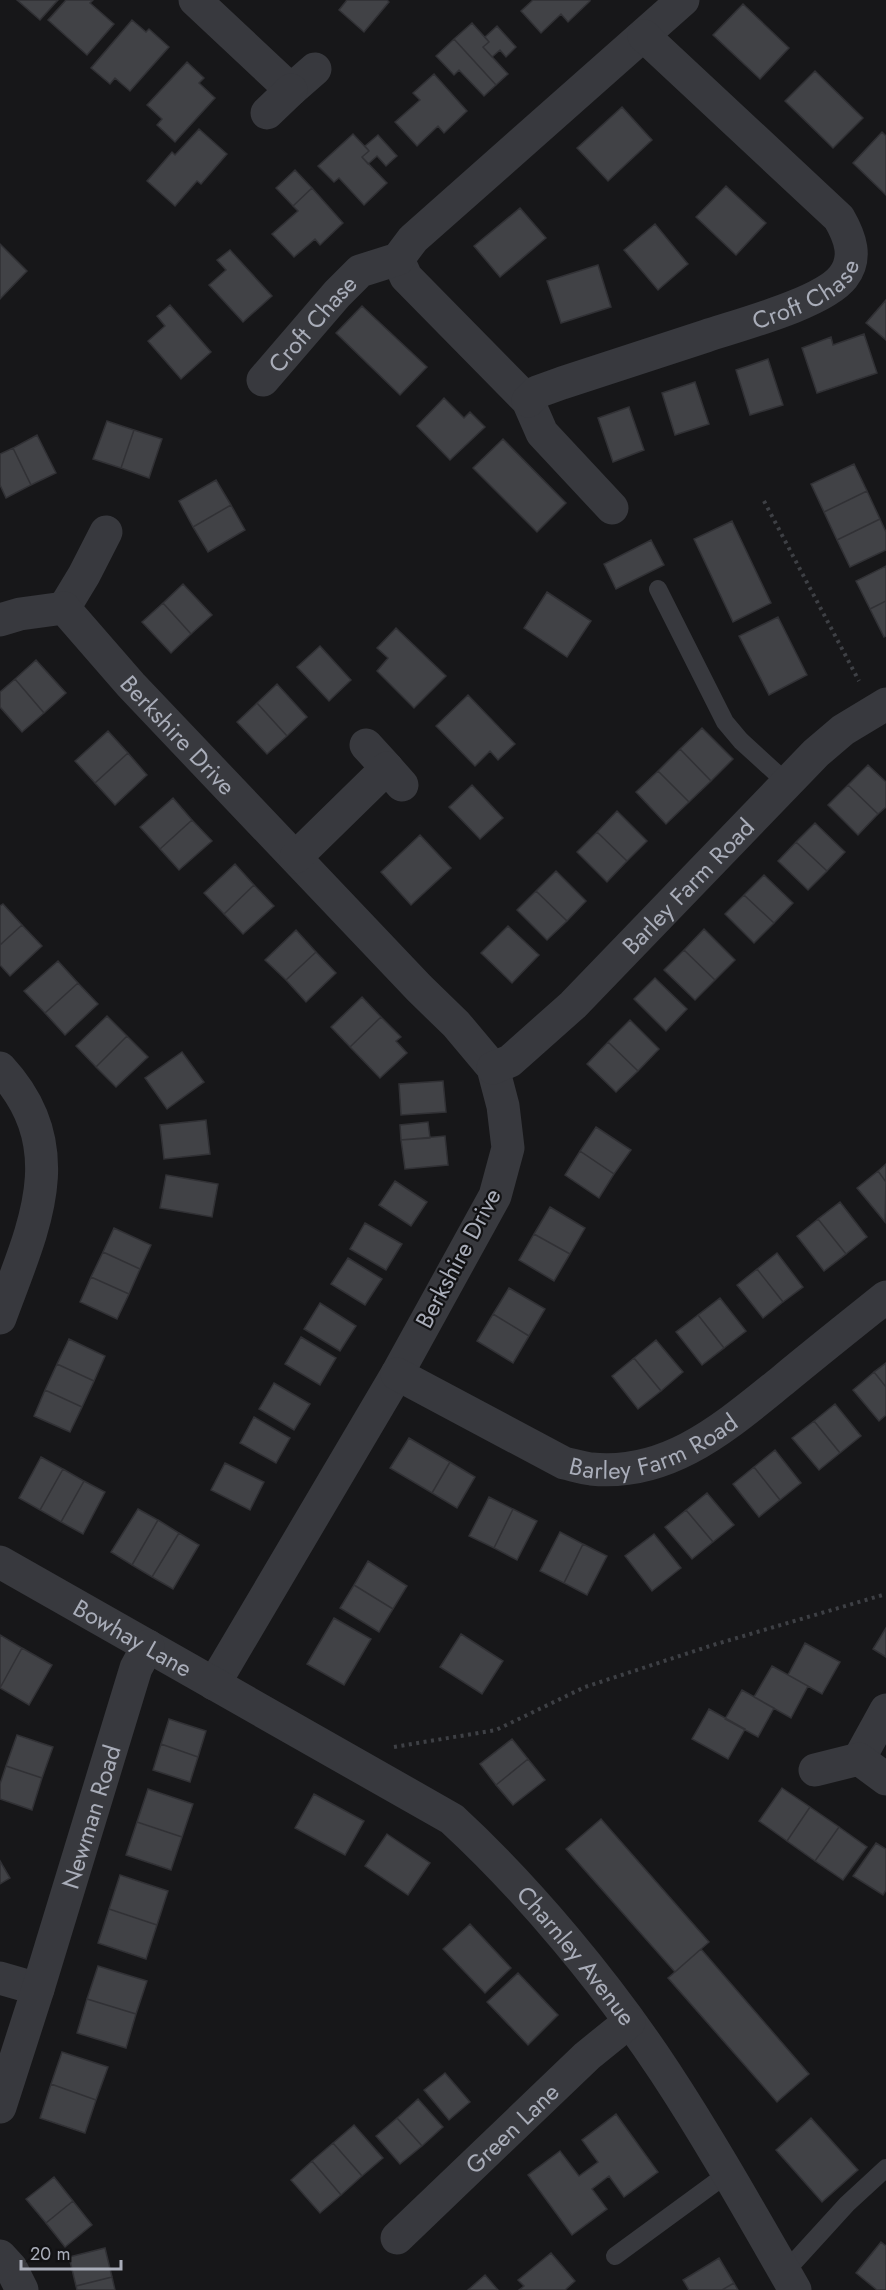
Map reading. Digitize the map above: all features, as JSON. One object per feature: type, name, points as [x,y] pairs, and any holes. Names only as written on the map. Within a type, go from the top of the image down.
[{"type":"street","points":[[195,0],[291,90]]},
{"type":"street","points":[[612,508],[542,433],[528,401],[406,277],[398,259],[413,239],[683,0]]},
{"type":"street","name":"Croft Chase","points":[[528,401],[537,392],[776,313],[829,291],[844,276],[852,256],[848,235],[839,218],[644,36]]},
{"type":"street","points":[[267,113],[315,69]]},
{"type":"street","name":"Croft Chase","points":[[263,380],[337,294],[360,271],[398,259]]},
{"type":"street","points":[[0,620],[20,614],[64,608],[106,532]]},
{"type":"street","name":"Berkshire Drive","points":[[64,608],[131,685],[456,1024],[493,1068],[503,1106],[508,1148],[495,1196],[397,1374],[214,1684]]},
{"type":"street","name":"Barley Farm Road","points":[[493,1068],[510,1061],[573,1005],[787,783],[843,730],[880,707]]},
{"type":"street","points":[[296,857],[385,766]]},
{"type":"street","points":[[0,1068],[24,1100],[35,1121],[42,1158],[40,1197],[33,1226],[0,1318]]},
{"type":"street","name":"Barley Farm Road","points":[[397,1374],[564,1463],[591,1469],[618,1469],[648,1465],[677,1455],[718,1432],[886,1297]]},
{"type":"street","name":"Bowhay Lane","points":[[0,1563],[264,1712]]},
{"type":"street","name":"Newman Road","points":[[0,2107],[136,1668],[148,1646]]},
{"type":"street","points":[[815,1770],[859,1759],[886,1710]]},
{"type":"street","name":"Charnley Avenue","points":[[264,1712],[452,1819],[489,1853],[590,1969],[665,2072],[790,2281]]},
{"type":"street","points":[[859,1759],[886,1779]]},
{"type":"street","points":[[0,1978],[38,1989]]},
{"type":"street","name":"Green Lane","points":[[397,2238],[587,2056],[629,2022]]},
{"type":"street","points":[[0,2256],[11,2268],[22,2290]]},
{"type":"lane","points":[[658,589],[725,722],[741,741],[787,783]]},
{"type":"lane","points":[[790,2281],[846,2204],[886,2168]]},
{"type":"lane","points":[[615,2256],[727,2174]]},
{"type":"path","points":[[764,501],[880,707]]},
{"type":"path","points":[[380,1778],[394,1747],[496,1730],[585,1687],[713,1645],[886,1594]]},
{"type":"building","points":[[17,0],[58,0],[40,20]]},
{"type":"building","points":[[66,0],[93,0],[90,3],[114,24],[87,55],[48,20]]},
{"type":"building","points":[[347,0],[387,0],[389,2],[364,32],[339,10]]},
{"type":"building","points":[[533,0],[590,1],[568,22],[561,14],[541,33],[521,11]]},
{"type":"building","points":[[743,4],[789,48],[760,79],[713,35]]},
{"type":"building","points":[[132,20],[146,32],[149,29],[169,47],[130,91],[115,78],[110,84],[91,68]]},
{"type":"building","points":[[472,23],[489,42],[483,47],[508,74],[496,85],[454,39]]},
{"type":"building","points":[[497,26],[516,47],[506,57],[500,50],[492,57],[483,47],[489,42],[485,37]]},
{"type":"building","points":[[454,39],[496,85],[484,96],[459,70],[454,75],[436,56]]},
{"type":"building","points":[[187,62],[204,78],[199,83],[215,98],[175,142],[157,125],[162,119],[147,105]]},
{"type":"building","points":[[815,71],[863,118],[833,148],[785,101]]},
{"type":"building","points":[[434,74],[467,111],[444,133],[438,126],[417,146],[395,122],[420,100],[413,93]]},
{"type":"building","points":[[622,107],[652,140],[608,181],[577,148]]},
{"type":"building","points":[[199,129],[227,154],[201,184],[197,181],[175,206],[147,181],[172,152],[175,155]]},
{"type":"building","points":[[882,132],[886,136],[886,195],[853,163]]},
{"type":"building","points":[[353,134],[369,151],[362,157],[387,183],[364,205],[339,178],[334,182],[318,166]]},
{"type":"building","points":[[378,135],[397,156],[386,166],[377,156],[368,164],[362,157],[369,151],[365,146]]},
{"type":"building","points":[[295,170],[312,188],[293,206],[276,188]]},
{"type":"building","points":[[726,186],[766,223],[736,255],[696,217]]},
{"type":"building","points":[[312,188],[343,223],[320,245],[315,239],[294,257],[272,234],[298,211],[293,206]]},
{"type":"building","points":[[520,208],[546,238],[500,277],[474,246]]},
{"type":"building","points":[[655,224],[688,264],[658,290],[624,250]]},
{"type":"building","points":[[0,244],[27,271],[0,299]]},
{"type":"building","points":[[230,250],[272,296],[243,322],[209,285],[226,270],[217,260]]},
{"type":"building","points":[[598,265],[611,307],[561,323],[547,281]]},
{"type":"building","points":[[886,300],[886,340],[866,323]]},
{"type":"building","points":[[170,305],[211,352],[181,379],[148,341],[165,326],[157,316]]},
{"type":"building","points":[[362,306],[427,367],[400,395],[336,333]]},
{"type":"building","points":[[864,334],[877,373],[817,393],[802,348],[831,337],[833,345]]},
{"type":"building","points":[[768,359],[783,405],[750,415],[736,370]]},
{"type":"building","points":[[695,382],[709,424],[675,435],[662,393]]},
{"type":"building","points":[[444,398],[464,418],[470,412],[485,427],[450,460],[417,426]]},
{"type":"building","points":[[629,407],[644,450],[613,462],[598,418]]},
{"type":"building","points":[[107,421],[134,430],[121,468],[93,459]]},
{"type":"building","points":[[134,430],[162,439],[149,478],[121,468]]},
{"type":"building","points":[[37,435],[56,473],[31,485],[13,448]]},
{"type":"building","points":[[503,439],[566,503],[537,532],[473,468]]},
{"type":"building","points":[[13,448],[31,485],[6,498],[0,485],[0,454]]},
{"type":"building","points":[[854,464],[867,491],[824,512],[811,484]]},
{"type":"building","points":[[216,480],[231,505],[193,527],[179,501]]},
{"type":"building","points":[[867,491],[880,519],[837,540],[824,512]]},
{"type":"building","points":[[231,505],[245,530],[208,552],[193,527]]},
{"type":"building","points":[[880,519],[886,532],[886,550],[850,567],[837,540]]},
{"type":"building","points":[[732,521],[771,603],[733,622],[694,539]]},
{"type":"building","points":[[651,540],[664,565],[616,589],[604,564]]},
{"type":"building","points":[[886,566],[886,601],[870,609],[856,581]]},
{"type":"building","points":[[183,584],[212,615],[191,634],[163,603]]},
{"type":"building","points":[[547,592],[591,621],[567,657],[524,628]]},
{"type":"building","points":[[886,601],[886,636],[884,637],[870,609]]},
{"type":"building","points":[[163,603],[191,634],[171,653],[142,622]]},
{"type":"building","points":[[778,617],[807,675],[769,695],[739,636]]},
{"type":"building","points":[[396,628],[446,676],[414,708],[377,671],[388,658],[377,648]]},
{"type":"building","points":[[320,646],[351,680],[329,701],[297,667]]},
{"type":"building","points":[[36,660],[66,693],[44,713],[15,679]]},
{"type":"building","points":[[15,679],[44,713],[22,732],[0,707],[0,692]]},
{"type":"building","points":[[277,684],[307,717],[287,736],[257,703]]},
{"type":"building","points":[[468,695],[515,744],[498,760],[490,751],[475,766],[436,726]]},
{"type":"building","points":[[257,703],[287,736],[267,754],[237,722]]},
{"type":"building","points":[[702,728],[733,759],[711,781],[680,749]]},
{"type":"building","points":[[108,731],[128,753],[95,783],[75,761]]},
{"type":"building","points":[[680,749],[711,781],[689,802],[658,771]]},
{"type":"building","points":[[128,753],[147,775],[115,805],[95,783]]},
{"type":"building","points":[[868,765],[886,782],[886,807],[878,814],[848,785]]},
{"type":"building","points":[[658,771],[689,802],[666,824],[636,792]]},
{"type":"building","points":[[472,785],[503,818],[480,839],[449,807]]},
{"type":"building","points":[[848,785],[878,814],[858,835],[828,805]]},
{"type":"building","points":[[173,798],[192,820],[160,849],[140,827]]},
{"type":"building","points":[[617,811],[647,841],[627,861],[597,832]]},
{"type":"building","points":[[192,820],[212,841],[179,870],[160,849]]},
{"type":"building","points":[[815,823],[845,852],[827,871],[796,842]]},
{"type":"building","points":[[597,832],[627,861],[607,882],[577,852]]},
{"type":"building","points":[[420,835],[451,868],[411,905],[381,872]]},
{"type":"building","points":[[796,842],[827,871],[808,890],[778,861]]},
{"type":"building","points":[[235,864],[254,885],[224,914],[204,893]]},
{"type":"building","points":[[556,871],[586,901],[567,921],[536,891]]},
{"type":"building","points":[[764,875],[793,903],[774,923],[744,895]]},
{"type":"building","points":[[254,885],[274,906],[243,934],[224,914]]},
{"type":"building","points":[[536,891],[567,921],[547,940],[517,910]]},
{"type":"building","points":[[744,895],[774,923],[754,943],[725,914]]},
{"type":"building","points":[[3,904],[22,925],[0,945],[0,906]]},
{"type":"building","points":[[22,925],[42,946],[10,976],[0,965],[0,945]]},
{"type":"building","points":[[508,926],[539,955],[512,983],[481,953]]},
{"type":"building","points":[[704,929],[735,960],[715,980],[684,950]]},
{"type":"building","points":[[296,930],[316,952],[286,980],[265,960]]},
{"type":"building","points":[[684,950],[715,980],[695,1000],[664,970]]},
{"type":"building","points":[[316,952],[336,973],[306,1002],[286,980]]},
{"type":"building","points":[[58,961],[78,983],[45,1013],[24,991]]},
{"type":"building","points":[[655,978],[687,1009],[666,1031],[634,999]]},
{"type":"building","points":[[78,983],[98,1004],[65,1035],[45,1013]]},
{"type":"building","points":[[362,997],[381,1017],[350,1047],[331,1027]]},
{"type":"building","points":[[107,1016],[127,1036],[96,1067],[76,1046]]},
{"type":"building","points":[[381,1017],[401,1037],[396,1041],[407,1053],[380,1078],[350,1047]]},
{"type":"building","points":[[630,1020],[659,1049],[638,1071],[608,1042]]},
{"type":"building","points":[[127,1036],[148,1057],[116,1087],[96,1067]]},
{"type":"building","points":[[608,1042],[638,1071],[616,1092],[587,1064]]},
{"type":"building","points":[[182,1052],[204,1082],[167,1109],[145,1078]]},
{"type":"building","points":[[443,1081],[446,1112],[401,1115],[399,1084]]},
{"type":"building","points":[[206,1120],[210,1154],[164,1159],[160,1125]]},
{"type":"building","points":[[428,1122],[430,1138],[401,1140],[400,1125]]},
{"type":"building","points":[[596,1127],[631,1150],[614,1174],[580,1151]]},
{"type":"building","points":[[445,1136],[448,1165],[405,1169],[401,1140]]},
{"type":"building","points":[[580,1151],[614,1174],[599,1198],[565,1175]]},
{"type":"building","points":[[886,1164],[886,1182],[878,1171]]},
{"type":"building","points":[[878,1171],[886,1182],[885,1222],[857,1188]]},
{"type":"building","points":[[166,1175],[218,1184],[212,1217],[160,1208]]},
{"type":"building","points":[[395,1181],[427,1202],[411,1226],[379,1205]]},
{"type":"building","points":[[840,1202],[867,1237],[846,1254],[818,1219]]},
{"type":"building","points":[[550,1207],[585,1228],[570,1254],[534,1234]]},
{"type":"building","points":[[818,1219],[846,1254],[824,1271],[797,1236]]},
{"type":"building","points":[[365,1223],[402,1244],[386,1270],[350,1249]]},
{"type":"building","points":[[114,1228],[151,1245],[140,1269],[103,1252]]},
{"type":"building","points":[[534,1234],[570,1254],[554,1281],[519,1260]]},
{"type":"building","points":[[103,1252],[140,1269],[129,1294],[91,1277]]},
{"type":"building","points":[[777,1253],[803,1287],[783,1302],[757,1269]]},
{"type":"building","points":[[348,1258],[382,1279],[365,1305],[331,1284]]},
{"type":"building","points":[[757,1269],[783,1302],[763,1318],[737,1285]]},
{"type":"building","points":[[91,1277],[129,1294],[117,1319],[80,1302]]},
{"type":"building","points":[[509,1288],[545,1309],[529,1336],[493,1314]]},
{"type":"building","points":[[720,1298],[746,1331],[724,1348],[698,1315]]},
{"type":"building","points":[[320,1303],[356,1326],[340,1351],[304,1329]]},
{"type":"building","points":[[493,1314],[529,1336],[513,1363],[477,1341]]},
{"type":"building","points":[[698,1315],[724,1348],[702,1365],[676,1332]]},
{"type":"building","points":[[301,1337],[336,1358],[320,1385],[285,1364]]},
{"type":"building","points":[[69,1339],[105,1356],[94,1381],[57,1364]]},
{"type":"building","points":[[656,1340],[683,1372],[661,1391],[634,1358]]},
{"type":"building","points":[[634,1358],[661,1391],[638,1409],[612,1376]]},
{"type":"building","points":[[886,1363],[886,1387],[874,1372]]},
{"type":"building","points":[[57,1364],[94,1381],[82,1407],[45,1390]]},
{"type":"building","points":[[874,1372],[886,1387],[886,1415],[879,1421],[853,1390]]},
{"type":"building","points":[[274,1383],[310,1404],[294,1430],[259,1409]]},
{"type":"building","points":[[45,1390],[82,1407],[70,1432],[34,1416]]},
{"type":"building","points":[[835,1404],[861,1436],[840,1453],[814,1421]]},
{"type":"building","points":[[254,1417],[290,1438],[276,1463],[240,1443]]},
{"type":"building","points":[[814,1421],[840,1453],[819,1470],[792,1438]]},
{"type":"building","points":[[409,1438],[450,1462],[432,1493],[390,1468]]},
{"type":"building","points":[[775,1450],[801,1483],[780,1500],[754,1467]]},
{"type":"building","points":[[41,1457],[63,1469],[40,1510],[19,1498]]},
{"type":"building","points":[[450,1462],[475,1477],[457,1508],[432,1493]]},
{"type":"building","points":[[225,1463],[264,1482],[250,1510],[211,1490]]},
{"type":"building","points":[[754,1467],[780,1500],[759,1517],[733,1484]]},
{"type":"building","points":[[63,1469],[84,1481],[61,1522],[40,1510]]},
{"type":"building","points":[[84,1481],[105,1492],[83,1534],[61,1522]]},
{"type":"building","points":[[707,1493],[734,1525],[713,1542],[686,1510]]},
{"type":"building","points":[[489,1497],[513,1509],[494,1548],[469,1536]]},
{"type":"building","points":[[138,1509],[158,1520],[132,1565],[111,1552]]},
{"type":"building","points":[[513,1509],[537,1521],[517,1560],[494,1548]]},
{"type":"building","points":[[686,1510],[713,1542],[692,1559],[665,1527]]},
{"type":"building","points":[[158,1520],[179,1533],[152,1577],[132,1565]]},
{"type":"building","points":[[560,1532],[583,1544],[564,1583],[540,1571]]},
{"type":"building","points":[[179,1533],[199,1545],[173,1589],[152,1577]]},
{"type":"building","points":[[654,1534],[681,1568],[652,1591],[625,1556]]},
{"type":"building","points":[[583,1544],[607,1556],[587,1595],[564,1583]]},
{"type":"building","points":[[368,1561],[407,1586],[393,1609],[354,1585]]},
{"type":"building","points":[[354,1585],[393,1609],[379,1632],[340,1608]]},
{"type":"building","points":[[334,1618],[371,1639],[344,1685],[307,1664]]},
{"type":"building","points":[[886,1628],[886,1657],[873,1649]]},
{"type":"building","points":[[461,1634],[503,1661],[482,1694],[440,1667]]},
{"type":"building","points":[[0,1635],[22,1648],[0,1688]]},
{"type":"building","points":[[805,1643],[840,1662],[822,1694],[788,1675]]},
{"type":"building","points":[[22,1648],[52,1665],[29,1705],[0,1688]]},
{"type":"building","points":[[772,1666],[808,1686],[791,1718],[754,1697]]},
{"type":"building","points":[[742,1690],[774,1708],[758,1737],[725,1719]]},
{"type":"building","points":[[709,1709],[745,1729],[728,1759],[692,1739]]},
{"type":"building","points":[[169,1719],[206,1731],[198,1757],[161,1744]]},
{"type":"building","points":[[17,1735],[53,1747],[42,1778],[6,1766]]},
{"type":"building","points":[[512,1739],[528,1759],[496,1785],[480,1764]]},
{"type":"building","points":[[161,1744],[198,1757],[190,1782],[153,1770]]},
{"type":"building","points":[[528,1759],[545,1780],[513,1805],[496,1785]]},
{"type":"building","points":[[6,1766],[42,1778],[32,1810],[0,1799],[0,1784]]},
{"type":"building","points":[[782,1788],[810,1807],[787,1841],[759,1821]]},
{"type":"building","points":[[148,1789],[193,1804],[182,1837],[137,1822]]},
{"type":"building","points":[[314,1794],[364,1821],[345,1855],[295,1828]]},
{"type":"building","points":[[810,1807],[839,1827],[815,1861],[787,1841]]},
{"type":"building","points":[[601,1819],[709,1942],[675,1972],[566,1849]]},
{"type":"building","points":[[137,1822],[182,1837],[171,1870],[126,1855]]},
{"type":"building","points":[[839,1827],[867,1847],[843,1880],[815,1861]]},
{"type":"building","points":[[387,1834],[430,1863],[408,1895],[365,1866]]},
{"type":"building","points":[[876,1843],[886,1849],[886,1890],[883,1895],[853,1876]]},
{"type":"building","points":[[0,1861],[10,1878],[0,1884]]},
{"type":"building","points":[[120,1875],[168,1891],[157,1925],[109,1909]]},
{"type":"building","points":[[109,1909],[157,1925],[146,1959],[98,1943]]},
{"type":"building","points":[[470,1924],[511,1968],[485,1993],[443,1949]]},
{"type":"building","points":[[701,1949],[809,2074],[777,2102],[668,1978]]},
{"type":"building","points":[[98,1966],[147,1981],[136,2014],[87,1999]]},
{"type":"building","points":[[518,1973],[558,2015],[528,2045],[487,2002]]},
{"type":"building","points":[[87,1999],[136,2014],[126,2048],[77,2033]]},
{"type":"building","points":[[62,2052],[108,2067],[96,2100],[51,2084]]},
{"type":"building","points":[[445,2073],[470,2102],[449,2120],[424,2090]]},
{"type":"building","points":[[51,2084],[96,2100],[85,2133],[40,2118]]},
{"type":"building","points":[[418,2099],[443,2127],[422,2146],[397,2118]]},
{"type":"building","points":[[616,2114],[658,2172],[624,2197],[609,2176],[592,2189],[607,2209],[572,2235],[528,2175],[560,2151],[579,2176],[598,2162],[582,2140]]},
{"type":"building","points":[[397,2118],[422,2146],[400,2164],[376,2136]]},
{"type":"building","points":[[811,2118],[858,2170],[822,2202],[776,2150]]},
{"type":"building","points":[[354,2125],[383,2158],[362,2176],[333,2143]]},
{"type":"building","points":[[333,2143],[362,2176],[341,2195],[312,2161]]},
{"type":"building","points":[[312,2161],[341,2195],[320,2213],[291,2180]]},
{"type":"building","points":[[54,2177],[73,2201],[46,2223],[26,2199]]},
{"type":"building","points":[[73,2201],[92,2225],[65,2247],[46,2223]]},
{"type":"building","points":[[881,2242],[886,2246],[886,2290],[877,2290],[856,2273]]},
{"type":"building","points":[[105,2248],[112,2277],[76,2286],[69,2257]]},
{"type":"building","points":[[551,2253],[575,2281],[565,2290],[519,2290],[524,2286],[518,2280]]},
{"type":"building","points":[[719,2258],[734,2283],[722,2290],[689,2290],[683,2280]]},
{"type":"building","points":[[485,2275],[498,2290],[468,2290]]},
{"type":"building","points":[[112,2277],[115,2290],[77,2290],[76,2286]]},
{"type":"building","points":[[734,2283],[738,2290],[722,2290]]}]
